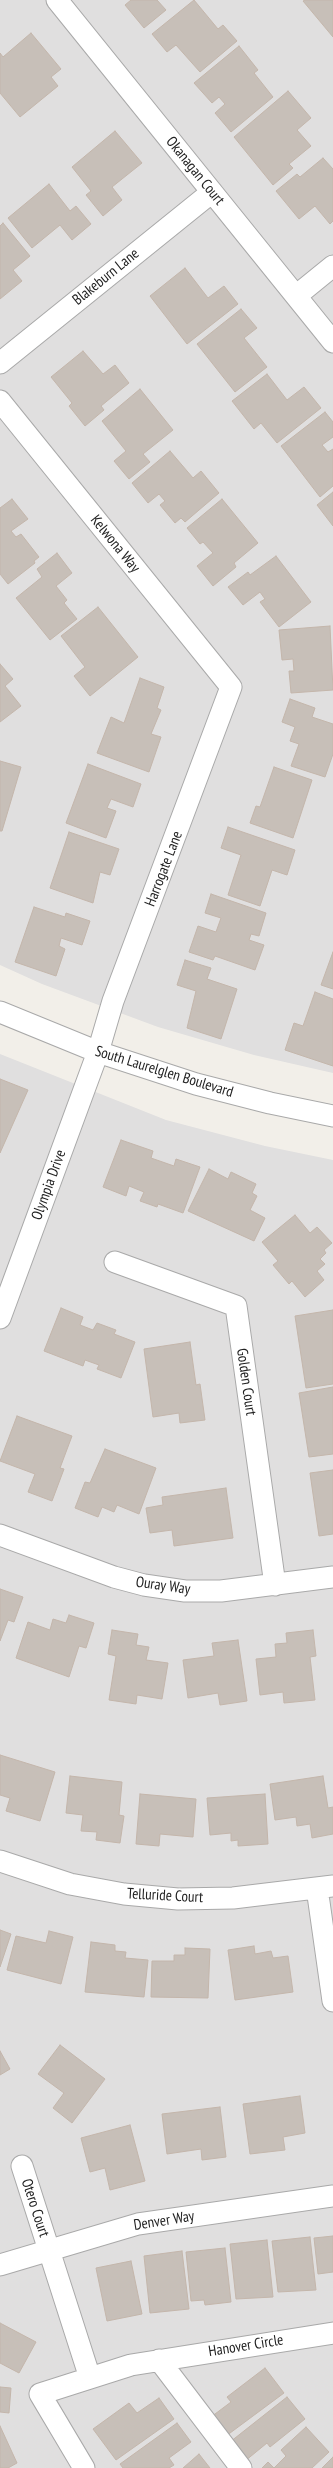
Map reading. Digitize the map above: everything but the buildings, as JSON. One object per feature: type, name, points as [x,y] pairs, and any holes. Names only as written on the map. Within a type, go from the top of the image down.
[{"type":"street","name":"Okanagan Court","points":[[57,0],[333,342]]},
{"type":"street","name":"Blakeburn Lane","points":[[0,363],[212,192]]},
{"type":"street","points":[[296,296],[333,266]]},
{"type":"street","name":"Kelwona Way","points":[[0,402],[231,687]]},
{"type":"street","name":"Harrogate Lane","points":[[98,1052],[113,1001],[231,687]]},
{"type":"street","name":"South Laurelglen Boulevard","points":[[0,1012],[98,1052],[196,1084],[333,1116]]},
{"type":"street","name":"Olympia Drive","points":[[0,1318],[98,1052]]},
{"type":"street","name":"Golden Court","points":[[115,1262],[236,1306],[275,1585]]},
{"type":"street","name":"Ouray Way","points":[[0,1535],[114,1577],[144,1585],[185,1591],[221,1591],[333,1577]]},
{"type":"street","name":"Telluride Court","points":[[0,1861],[70,1884],[124,1894],[170,1898],[233,1898],[325,1887]]},
{"type":"street","points":[[325,1887],[333,2001]]},
{"type":"street","name":"Otero Court","points":[[22,2166],[49,2250]]},
{"type":"street","name":"Denver Way","points":[[0,2266],[138,2224],[333,2196]]},
{"type":"street","points":[[49,2250],[90,2378]]},
{"type":"street","name":"Hanover Circle","points":[[84,2468],[40,2394],[131,2365],[333,2333]]},
{"type":"street","points":[[159,2360],[241,2468]]},
{"type":"shaded area","points":[[0,0],[333,0],[333,1073],[254,1055],[158,1027],[42,984],[0,965]]},
{"type":"shaded area","points":[[0,1054],[166,1120],[265,1146],[333,1160],[333,2468],[0,2468]]}]
